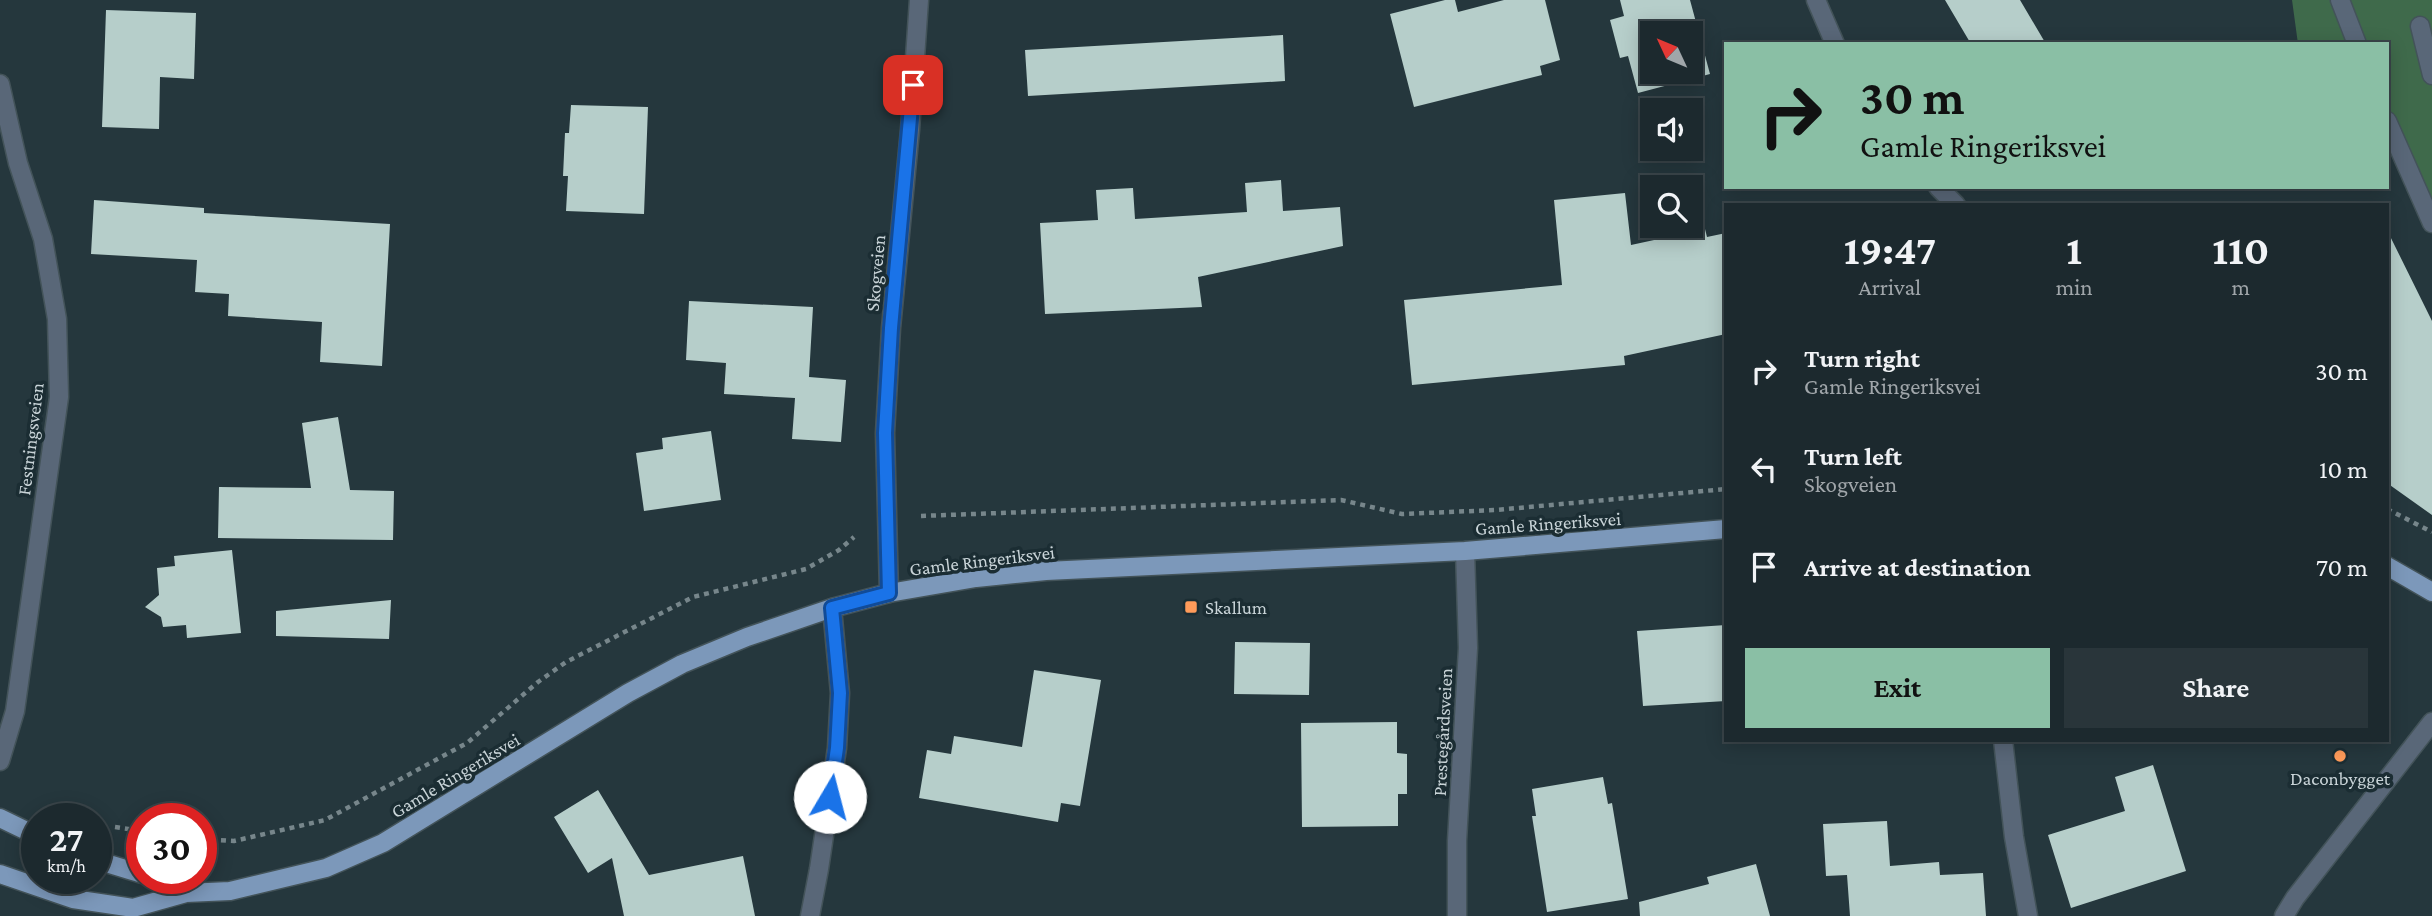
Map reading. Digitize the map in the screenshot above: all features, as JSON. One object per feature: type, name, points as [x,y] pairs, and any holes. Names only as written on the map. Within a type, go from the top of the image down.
[{"type":"main road","name":"Gamle Ringeriksvei","points":[[217,892],[274,882],[326,868],[383,843],[682,664],[747,637],[832,608],[889,593],[976,578],[1046,571],[1465,551],[1724,529]]},
{"type":"main road","points":[[2389,567],[2432,592]]},
{"type":"main road","points":[[0,818],[21,828]]},
{"type":"main road","name":"Gamle Ringeriksvei","points":[[0,874],[73,899],[133,908],[182,894]]},
{"type":"street","name":"Skogveien","points":[[889,593],[885,433],[891,328],[919,0]]},
{"type":"street","points":[[1816,0],[1834,42]]},
{"type":"street","points":[[2340,0],[2356,42]]},
{"type":"street","points":[[2420,26],[2432,75]]},
{"type":"street","name":"Festningsveien","points":[[0,84],[18,163],[43,239],[57,319],[59,397],[15,711],[0,761]]},
{"type":"street","points":[[2389,126],[2432,223]]},
{"type":"street","points":[[1940,189],[1954,203]]},
{"type":"street","name":"Prestegårdsveien","points":[[1457,916],[1457,841],[1468,648],[1465,551]]},
{"type":"street","points":[[810,916],[837,748],[840,693],[832,608]]},
{"type":"street","points":[[2284,916],[2295,898],[2432,722]]},
{"type":"street","points":[[2003,742],[2014,837],[2028,916]]},
{"type":"path","points":[[2389,510],[2432,532]]},
{"type":"green space","points":[[2292,0],[2432,0],[2432,226],[2389,138],[2389,42],[2298,42]]},
{"type":"building","points":[[1445,0],[1455,0],[1458,12],[1504,0],[1545,0],[1560,60],[1540,66],[1542,75],[1414,107],[1390,14]]},
{"type":"building","points":[[1620,0],[1690,0],[1696,21],[1640,21],[1640,84],[1672,84],[1638,93],[1628,56],[1620,58],[1610,20],[1624,16]]},
{"type":"building","points":[[1945,0],[2020,0],[2045,42],[1970,42]]},
{"type":"building","points":[[106,10],[196,13],[194,79],[160,77],[159,129],[102,127]]},
{"type":"building","points":[[1283,35],[1285,81],[1028,96],[1025,50]]},
{"type":"building","points":[[1703,48],[1710,74],[1703,76]]},
{"type":"building","points":[[571,105],[648,107],[644,214],[566,211],[568,176],[563,176],[565,133],[569,133]]},
{"type":"building","points":[[1281,180],[1283,211],[1340,207],[1343,246],[1198,277],[1202,307],[1045,314],[1040,223],[1098,220],[1096,190],[1133,188],[1135,219],[1247,212],[1245,183]]},
{"type":"building","points":[[1625,193],[1631,245],[1663,238],[1703,238],[1705,229],[1707,237],[1724,233],[1724,334],[1624,356],[1625,365],[1412,385],[1404,300],[1562,285],[1554,200]]},
{"type":"building","points":[[94,200],[204,208],[204,213],[390,224],[382,366],[320,362],[322,322],[228,316],[229,294],[195,292],[197,260],[91,254]]},
{"type":"building","points":[[2389,234],[2432,321],[2432,515],[2389,484]]},
{"type":"building","points":[[689,301],[813,307],[809,377],[846,380],[841,442],[792,439],[795,398],[724,394],[726,363],[686,360]]},
{"type":"building","points":[[338,417],[350,490],[394,491],[393,540],[218,538],[219,487],[311,488],[302,423]]},
{"type":"building","points":[[711,431],[721,500],[644,511],[636,453],[663,449],[662,438]]},
{"type":"building","points":[[232,550],[241,633],[187,638],[186,625],[163,627],[161,617],[145,607],[159,595],[157,568],[175,566],[174,556]]},
{"type":"building","points":[[391,600],[389,639],[276,636],[276,611]]},
{"type":"building","points":[[1724,625],[1724,701],[1643,706],[1637,631]]},
{"type":"building","points":[[1235,642],[1310,643],[1309,695],[1234,694]]},
{"type":"building","points":[[1034,670],[1101,680],[1080,806],[1061,803],[1058,822],[919,798],[927,750],[951,754],[954,736],[1022,747]]},
{"type":"building","points":[[1397,722],[1397,753],[1407,754],[1407,794],[1398,794],[1398,826],[1302,827],[1301,723]]},
{"type":"building","points":[[2153,765],[2186,871],[2071,908],[2048,835],[2125,811],[2115,777]]},
{"type":"building","points":[[1603,777],[1608,804],[1612,803],[1628,899],[1547,912],[1532,816],[1536,816],[1532,789]]},
{"type":"building","points":[[598,790],[649,875],[743,856],[755,916],[624,916],[612,858],[588,873],[554,817]]},
{"type":"building","points":[[1887,821],[1890,866],[1939,862],[1940,875],[1983,873],[1986,916],[1850,916],[1847,875],[1826,876],[1823,824]]},
{"type":"building","points":[[1756,864],[1770,916],[1640,916],[1639,902],[1709,884],[1707,877]]},
{"type":"place","name":"Skallum","points":[[1191,607]]},
{"type":"place","name":"Daconbygget","points":[[2340,756]]},
{"type":"route","points":[[830,797],[837,748],[840,693],[832,608],[889,593],[885,433],[891,328],[913,85]]}]
